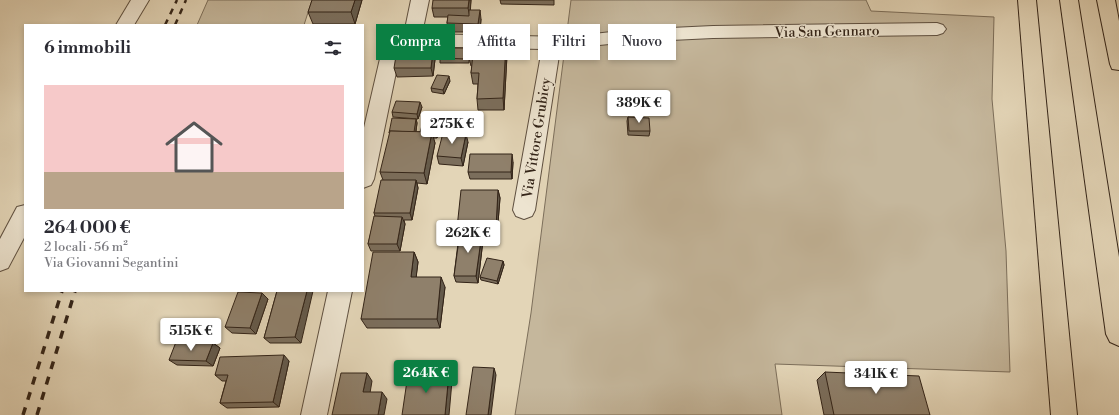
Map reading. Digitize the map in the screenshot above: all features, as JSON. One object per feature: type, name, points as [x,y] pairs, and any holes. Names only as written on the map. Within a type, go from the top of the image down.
[{"type":"highway","points":[[1027,0],[1064,415]]},
{"type":"highway","points":[[1069,0],[1119,334]]},
{"type":"highway","points":[[1106,0],[1119,64]]},
{"type":"street","points":[[127,24],[140,0]]},
{"type":"street","points":[[413,24],[420,0]]},
{"type":"street","name":"Via San Gennaro","points":[[600,39],[629,36],[713,32],[937,29]]},
{"type":"street","name":"Via San Gennaro","points":[[455,38],[538,42]]},
{"type":"street","points":[[364,174],[389,60]]},
{"type":"street","name":"Via Vittore Grubicy","points":[[524,210],[549,60]]},
{"type":"street","points":[[0,261],[24,216]]},
{"type":"street","points":[[314,415],[340,292]]},
{"type":"shaded area","points":[[208,0],[312,0],[304,24],[197,24]]},
{"type":"shaded area","points":[[571,0],[866,0],[871,11],[994,17],[992,99],[1006,251],[1010,372],[775,364],[782,415],[515,415],[531,313],[563,60],[600,60],[600,24],[568,24]]},
{"type":"building","points":[[312,0],[355,0],[351,12],[308,12]]},
{"type":"building","points":[[433,0],[469,0],[468,8],[432,8]]},
{"type":"building","points":[[469,10],[480,10],[478,24],[447,23],[448,15],[469,16]]},
{"type":"building","points":[[455,48],[463,48],[463,59],[455,59]]},
{"type":"building","points":[[395,60],[432,60],[431,68],[394,68]]},
{"type":"building","points":[[472,60],[505,60],[503,98],[477,99],[479,73],[471,73]]},
{"type":"building","points":[[437,75],[449,76],[443,90],[431,88]]},
{"type":"building","points":[[396,101],[420,102],[417,114],[392,112]]},
{"type":"building","points":[[628,117],[649,118],[650,131],[629,131]]},
{"type":"building","points":[[392,118],[416,119],[414,132],[390,131],[389,133]]},
{"type":"building","points":[[424,119],[439,119],[436,134],[432,132],[420,132]]},
{"type":"building","points":[[390,131],[432,132],[424,173],[380,172]]},
{"type":"building","points":[[443,133],[466,134],[461,158],[437,156]]},
{"type":"building","points":[[470,154],[512,154],[511,172],[468,172]]},
{"type":"building","points":[[381,180],[416,180],[410,213],[374,213]]},
{"type":"building","points":[[461,190],[498,190],[496,228],[457,228]]},
{"type":"building","points":[[374,216],[402,217],[397,244],[368,244]]},
{"type":"building","points":[[460,232],[482,233],[476,276],[454,276]]},
{"type":"building","points":[[373,252],[414,252],[411,277],[441,277],[437,319],[361,319]]},
{"type":"building","points":[[487,258],[503,261],[497,281],[480,277]]},
{"type":"building","points":[[238,292],[262,293],[250,328],[225,327]]},
{"type":"building","points":[[277,292],[307,292],[295,337],[264,338]]},
{"type":"building","points":[[176,342],[213,343],[206,361],[169,360]]},
{"type":"building","points":[[284,355],[273,402],[220,403],[228,375],[215,375],[220,357]]},
{"type":"building","points":[[473,367],[494,368],[488,415],[466,415]]},
{"type":"building","points":[[825,372],[919,376],[930,415],[834,415]]},
{"type":"building","points":[[341,373],[367,373],[363,392],[382,392],[378,415],[332,415]]},
{"type":"building","points":[[449,373],[445,415],[402,415],[408,374]]},
{"type":"railway","points":[[165,24],[177,0]]},
{"type":"railway","points":[[175,24],[186,0]]},
{"type":"railway","points":[[23,415],[62,292]]},
{"type":"railway","points":[[37,415],[75,292]]}]
